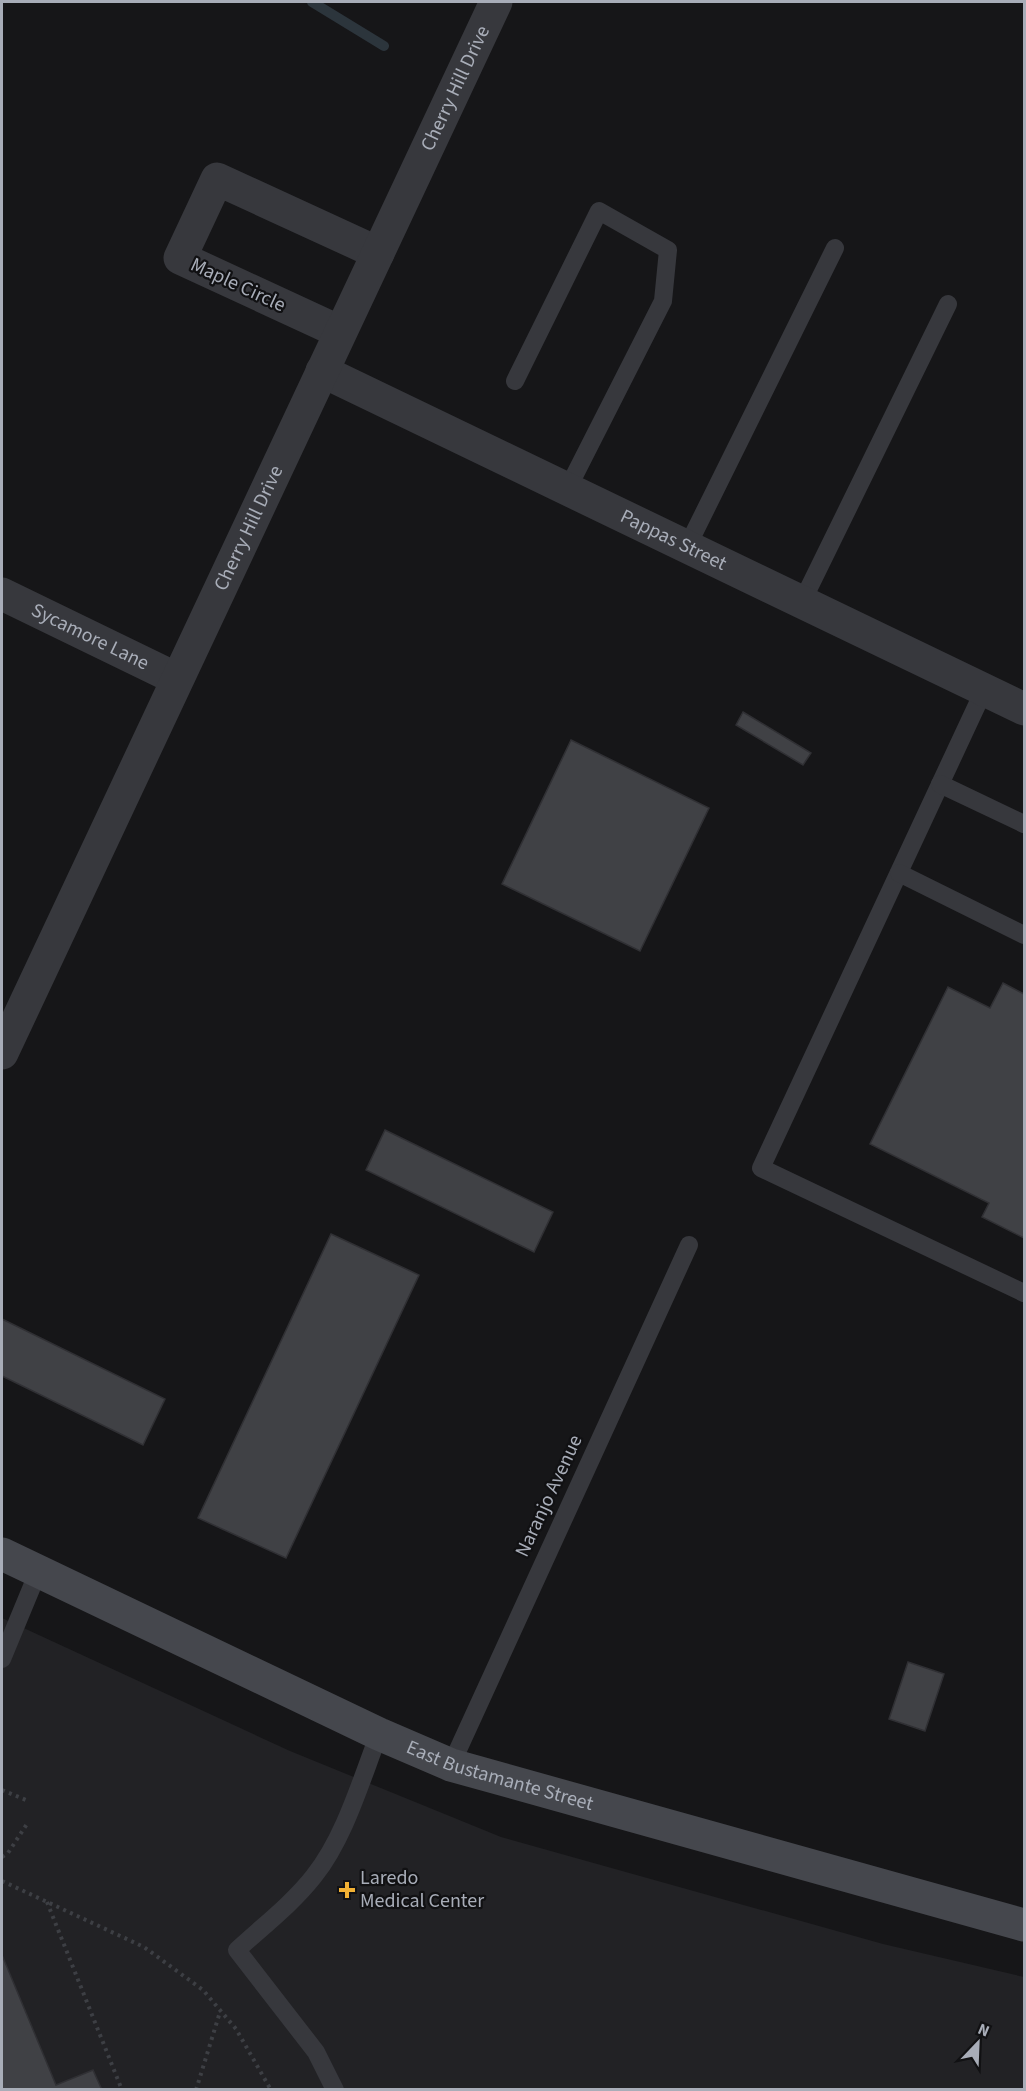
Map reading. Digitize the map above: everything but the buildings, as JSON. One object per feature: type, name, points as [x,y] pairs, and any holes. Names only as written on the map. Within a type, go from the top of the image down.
[{"type":"street","name":"Cherry Hill Drive","points":[[2,1053],[496,2]]},
{"type":"street","name":"Maple Circle","points":[[340,332],[180,258],[218,179],[378,253]]},
{"type":"street","name":"Pappas Street","points":[[322,371],[1024,709]]},
{"type":"street","name":"Sycamore Lane","points":[[2,594],[177,679]]},
{"type":"street","name":"East Bustamante Street","points":[[2,1554],[379,1734],[451,1765],[1024,1925]]},
{"type":"lane","points":[[515,381],[599,211],[668,250],[663,301],[567,490]]},
{"type":"lane","points":[[687,548],[836,248]]},
{"type":"lane","points":[[802,602],[948,304]]},
{"type":"lane","points":[[984,690],[761,1168],[1024,1293]]},
{"type":"lane","points":[[940,784],[1024,824]]},
{"type":"lane","points":[[899,873],[1024,934]]},
{"type":"lane","name":"Naranjo Avenue","points":[[451,1765],[688,1245]]},
{"type":"lane","points":[[2,1659],[38,1572]]},
{"type":"lane","points":[[335,2090],[316,2052],[237,1950],[315,1876],[329,1854],[348,1814],[379,1734]]},
{"type":"path","points":[[2,1790],[26,1800]]},
{"type":"path","points":[[2,1857],[9,1853],[27,1824]]},
{"type":"path","points":[[2,1881],[144,1947],[203,1990],[236,2029],[271,2090]]},
{"type":"path","points":[[46,1902],[122,2090]]},
{"type":"path","points":[[196,2090],[221,2011]]},
{"type":"shaded area","name":"Laredo Medical Center","points":[[2,1618],[290,1751],[501,1837],[883,1944],[1024,1977],[1024,2089],[2,2090]]},
{"type":"waterway","points":[[312,2],[384,46]]},
{"type":"place","name":"Laredo Medical Center","points":[[347,1890]]}]
